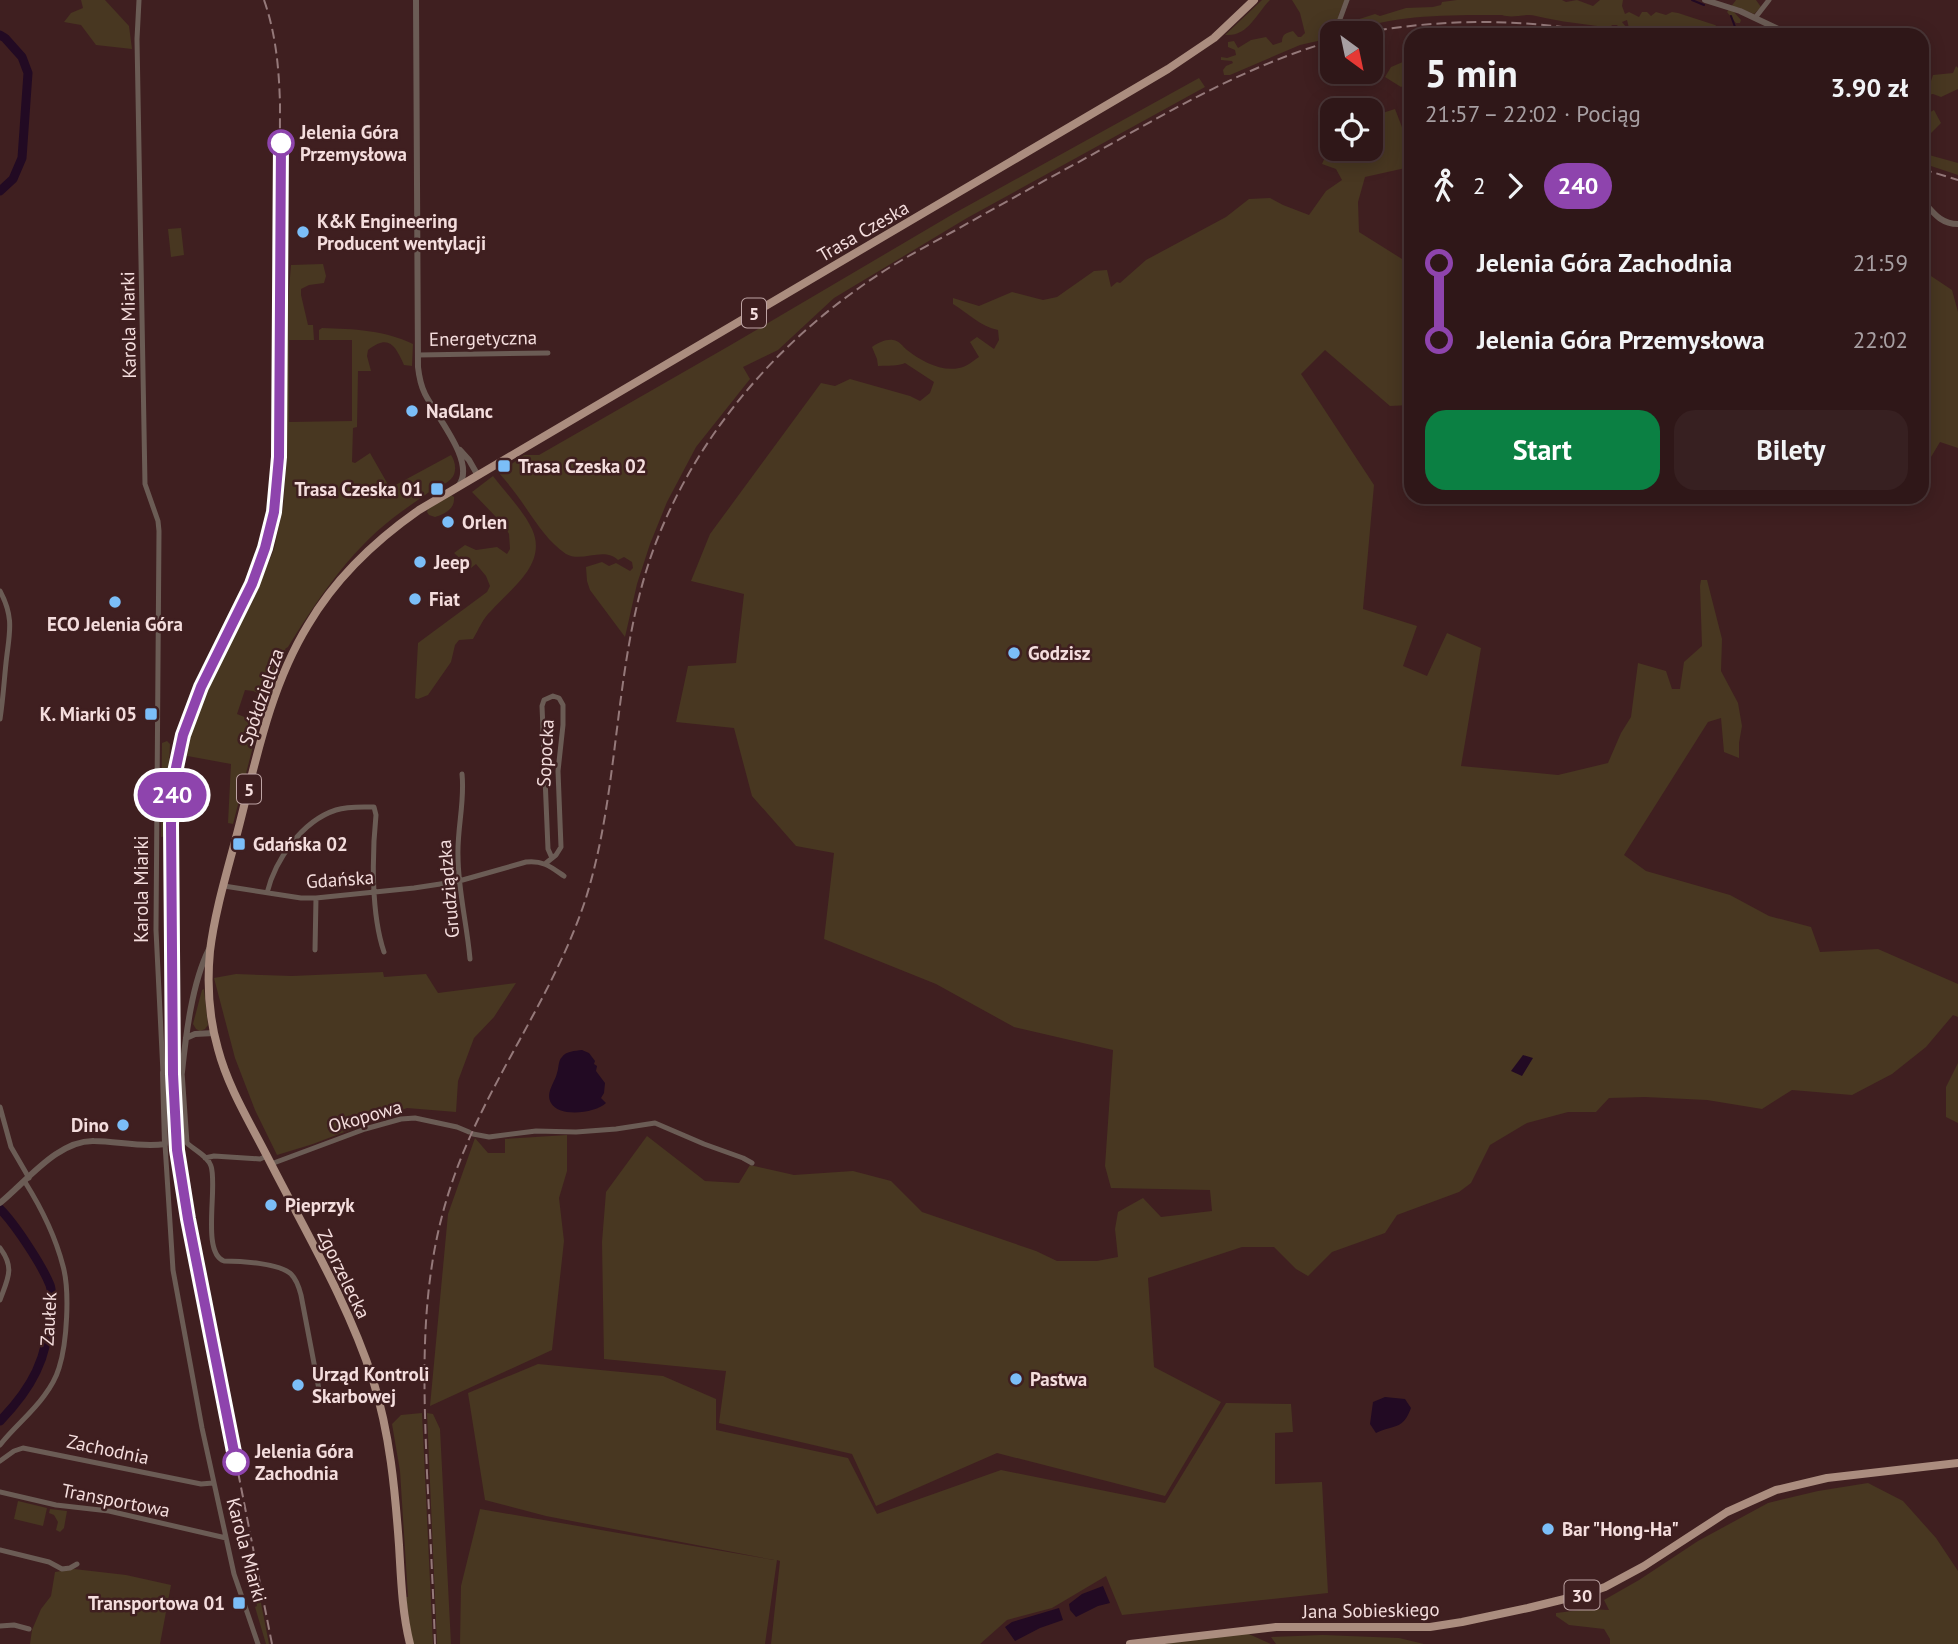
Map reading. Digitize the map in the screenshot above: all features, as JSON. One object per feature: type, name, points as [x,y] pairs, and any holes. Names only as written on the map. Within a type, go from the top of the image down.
[{"type":"main road","name":"Trasa Czeska","points":[[477,474],[1168,69],[1214,38],[1254,0]]},
{"type":"main road","name":"Spółdzielcza","points":[[211,944],[259,748],[285,667],[307,626],[328,595],[376,544],[411,516],[477,474]]},
{"type":"main road","name":"Zgorzelecka","points":[[211,944],[210,1005],[218,1051],[232,1088],[347,1312],[374,1384],[385,1425],[393,1475],[408,1644]]},
{"type":"main road","name":"Jana Sobieskiego","points":[[1130,1644],[1276,1628],[1430,1627],[1504,1613],[1563,1600],[1605,1587],[1644,1566],[1727,1512],[1776,1490],[1827,1478],[1958,1463]]},
{"type":"street","name":"Karola Miarki","points":[[139,0],[145,484],[159,531],[156,930],[173,1269],[234,1574],[258,1644]]},
{"type":"street","points":[[416,0],[419,375],[424,392],[456,446],[462,462],[464,477],[459,485]]},
{"type":"street","points":[[1340,21],[1346,0]]},
{"type":"street","points":[[1705,0],[1776,28]]},
{"type":"street","points":[[1755,18],[1769,0]]},
{"type":"street","points":[[1929,208],[1940,220],[1958,224]]},
{"type":"street","name":"Energetyczna","points":[[418,355],[548,353]]},
{"type":"street","points":[[456,446],[477,474]]},
{"type":"street","points":[[462,462],[470,473],[477,474]]},
{"type":"street","points":[[0,591],[6,602],[11,631],[0,719]]},
{"type":"street","name":"Sopocka","points":[[553,696],[562,702],[563,725],[558,771],[561,847],[552,858],[548,849],[542,706],[544,701],[553,696]]},
{"type":"street","name":"Grudziądzka","points":[[462,774],[464,787],[458,853],[470,958]]},
{"type":"street","points":[[267,893],[278,864],[304,830],[338,809],[374,807],[376,815],[373,867],[380,941],[384,952]]},
{"type":"street","points":[[552,858],[546,863],[564,876]]},
{"type":"street","name":"Gdańska","points":[[224,887],[316,898],[460,881],[526,862],[546,863]]},
{"type":"street","points":[[315,950],[316,898]]},
{"type":"street","points":[[211,944],[201,970],[188,1022],[181,1072],[187,1143],[211,1166],[211,1231],[218,1259],[283,1268],[293,1275],[298,1283],[321,1400]]},
{"type":"street","points":[[187,1038],[195,1034],[214,1032]]},
{"type":"street","points":[[163,1073],[181,1072]]},
{"type":"street","name":"Zaułek","points":[[0,1107],[24,1182],[47,1220],[66,1279],[65,1335],[59,1369],[43,1398],[0,1445]]},
{"type":"street","name":"Okopowa","points":[[205,1158],[214,1156],[269,1160],[401,1119],[418,1119],[457,1127],[489,1138],[536,1131],[576,1132],[655,1123],[752,1163]]},
{"type":"street","points":[[0,1203],[63,1149],[80,1142],[153,1146],[165,1144]]},
{"type":"street","points":[[0,1248],[8,1258],[10,1271],[0,1300]]},
{"type":"street","name":"Zachodnia","points":[[0,1461],[23,1448],[201,1484],[214,1483]]},
{"type":"street","name":"Transportowa","points":[[0,1492],[56,1505],[109,1511],[226,1538]]},
{"type":"street","points":[[0,1550],[49,1562],[62,1569],[77,1564]]},
{"type":"street","points":[[0,1626],[14,1625],[29,1629]]},
{"type":"shaded area","points":[[81,0],[105,0],[129,26],[132,49],[96,45],[81,25],[64,22],[71,13],[83,8]]},
{"type":"shaded area","points":[[1262,0],[1270,0],[1251,24],[1233,35],[1225,35]]},
{"type":"shaded area","points":[[1292,0],[1345,0],[1338,21],[1320,21],[1320,40],[1300,45],[1230,75],[1224,75],[1226,66],[1233,63],[1221,60],[1221,57],[1236,55],[1235,50],[1228,47],[1228,42],[1234,41],[1238,48],[1251,40],[1266,37],[1273,45],[1282,42],[1288,32],[1293,31],[1301,37],[1305,33],[1300,13]]},
{"type":"shaded area","points":[[1457,0],[1577,0],[1593,6],[1600,0],[1623,0],[1625,14],[1629,12],[1639,17],[1642,12],[1651,16],[1656,12],[1666,15],[1672,12],[1719,28],[1629,28],[1627,20],[1622,22],[1625,28],[1612,25],[1610,28],[1532,15],[1462,15],[1383,22],[1353,21],[1406,8],[1441,5],[1442,2]]},
{"type":"shaded area","points":[[1736,0],[1756,0],[1761,7],[1754,14],[1737,7],[1733,11],[1741,20],[1736,23],[1727,12]]},
{"type":"shaded area","points":[[1404,62],[1404,85],[1401,87],[1385,77],[1391,67]]},
{"type":"shaded area","points":[[1956,66],[1958,89],[1941,97],[1929,95],[1929,81],[1933,75],[1953,73]]},
{"type":"shaded area","points":[[1199,78],[1205,87],[967,218],[834,298],[778,350],[743,367],[750,379],[696,447],[667,502],[637,584],[625,637],[590,590],[586,567],[602,562],[609,566],[616,563],[630,571],[633,568],[632,562],[624,557],[618,560],[606,554],[579,557],[566,554],[545,534],[499,473],[524,455],[539,455],[953,214]]},
{"type":"shaded area","points":[[1395,109],[1404,132],[1404,168],[1365,177],[1358,202],[1359,232],[1404,260],[1404,405],[1390,406],[1325,350],[1301,374],[1374,485],[1363,609],[1417,626],[1403,666],[1427,676],[1447,633],[1481,648],[1461,766],[1558,775],[1608,763],[1631,717],[1638,663],[1666,671],[1672,689],[1680,689],[1684,662],[1702,646],[1700,586],[1701,580],[1707,580],[1722,639],[1721,671],[1738,703],[1742,726],[1739,758],[1724,752],[1721,718],[1708,722],[1624,855],[1646,871],[1730,895],[1769,916],[1811,927],[1820,952],[1878,949],[1958,984],[1958,1017],[1953,1015],[1926,1047],[1892,1074],[1852,1095],[1792,1090],[1762,1109],[1707,1100],[1609,1098],[1596,1112],[1568,1112],[1527,1123],[1490,1145],[1471,1183],[1459,1192],[1397,1215],[1385,1233],[1332,1252],[1308,1276],[1296,1269],[1274,1247],[1242,1247],[1148,1278],[1154,1367],[1221,1402],[1165,1496],[997,1453],[876,1506],[852,1454],[719,1423],[726,1371],[604,1359],[602,1242],[606,1192],[647,1136],[705,1181],[739,1183],[750,1165],[794,1175],[853,1171],[891,1181],[922,1212],[1036,1251],[1057,1261],[1097,1261],[1118,1257],[1115,1229],[1118,1212],[1143,1198],[1161,1217],[1212,1211],[1210,1190],[1111,1188],[1105,1166],[1113,1050],[1014,1027],[936,984],[824,939],[834,853],[796,846],[752,796],[734,728],[676,722],[688,666],[736,663],[744,594],[691,581],[710,534],[821,383],[835,386],[850,379],[920,401],[930,393],[934,382],[905,363],[878,366],[872,347],[893,340],[931,365],[952,369],[962,367],[979,357],[970,342],[977,337],[994,349],[999,340],[998,330],[980,323],[953,304],[953,298],[979,306],[1012,292],[1043,300],[1057,297],[1094,271],[1107,270],[1111,287],[1117,282],[1120,283],[1146,260],[1226,217],[1249,199],[1270,198],[1309,215],[1326,191],[1342,180],[1336,169],[1322,164],[1323,161],[1383,161],[1383,113]]},
{"type":"shaded area","points":[[1934,110],[1941,123],[1929,135],[1929,113]]},
{"type":"shaded area","points":[[1929,155],[1958,163],[1958,175],[1929,165]]},
{"type":"shaded area","points":[[181,228],[184,255],[171,257],[168,229]]},
{"type":"shaded area","points":[[323,264],[326,276],[324,283],[301,289],[308,325],[313,325],[314,340],[289,340],[289,422],[352,421],[352,340],[319,340],[319,330],[357,330],[391,336],[413,344],[412,366],[404,365],[398,352],[386,342],[368,350],[371,371],[358,371],[357,427],[353,428],[352,462],[355,463],[370,453],[390,488],[451,455],[455,471],[449,481],[393,518],[348,562],[285,649],[267,697],[245,690],[237,714],[259,723],[233,824],[228,823],[231,764],[182,755],[208,678],[253,601],[274,549],[283,508],[287,458],[284,326],[291,265]]},
{"type":"shaded area","points":[[1929,275],[1952,290],[1958,312],[1958,448],[1940,442],[1929,460]]},
{"type":"shaded area","points":[[493,476],[532,529],[536,542],[535,553],[525,574],[486,617],[473,639],[459,640],[455,645],[451,662],[428,695],[415,698],[418,643],[487,592],[490,586],[476,564],[471,568],[454,553],[465,545],[476,550],[497,547],[507,554],[510,549],[509,534],[501,519],[472,492]]},
{"type":"shaded area","points":[[451,495],[454,501],[449,510],[435,517],[429,515],[428,509]]},
{"type":"shaded area","points":[[167,741],[170,744],[167,809],[162,815],[166,816],[168,836],[161,837],[162,743]]},
{"type":"shaded area","points":[[383,972],[384,977],[426,974],[438,993],[516,983],[494,1017],[474,1038],[458,1081],[456,1112],[407,1108],[277,1155],[255,1110],[235,1058],[214,978],[236,974],[292,976]]},
{"type":"shaded area","points":[[204,989],[208,1025],[200,1031],[193,1024]]},
{"type":"shaded area","points":[[582,1050],[589,1053],[595,1061],[596,1071],[605,1083],[601,1098],[606,1103],[586,1111],[562,1111],[555,1108],[549,1099],[560,1060],[566,1054]]},
{"type":"shaded area","points":[[1523,1055],[1533,1058],[1522,1076],[1511,1071]]},
{"type":"shaded area","points":[[1958,1063],[1958,1123],[1946,1117],[1946,1087]]},
{"type":"shaded area","points":[[567,1135],[567,1171],[559,1198],[564,1241],[552,1350],[430,1406],[448,1214],[475,1138],[488,1153],[505,1153],[505,1139]]},
{"type":"shaded area","points":[[538,1364],[663,1376],[716,1399],[716,1430],[848,1458],[877,1514],[1001,1470],[1165,1503],[1226,1403],[1291,1404],[1293,1432],[1275,1433],[1275,1484],[1322,1482],[1328,1593],[1122,1615],[1106,1576],[1052,1608],[1007,1620],[980,1644],[771,1644],[780,1561],[777,1560],[765,1644],[460,1644],[461,1586],[480,1509],[774,1560],[546,1516],[485,1500],[468,1393]]},
{"type":"shaded area","points":[[1385,1397],[1405,1399],[1411,1408],[1401,1423],[1376,1433],[1370,1424],[1373,1402]]},
{"type":"shaded area","points":[[422,1413],[433,1644],[412,1644],[406,1597],[400,1471],[392,1424],[401,1415]]},
{"type":"shaded area","points":[[427,1413],[433,1414],[440,1429],[451,1644],[437,1644]]},
{"type":"shaded area","points":[[1868,1483],[1903,1501],[1936,1538],[1958,1571],[1958,1644],[1610,1644],[1604,1629],[1569,1625],[1556,1616],[1556,1613],[1589,1609],[1609,1610],[1604,1600],[1698,1541],[1768,1503]]},
{"type":"shaded area","points":[[18,1501],[47,1508],[43,1526],[14,1519]]},
{"type":"shaded area","points":[[50,1509],[67,1511],[64,1528],[60,1532],[56,1530],[58,1522],[54,1515],[49,1513]]},
{"type":"shaded area","points":[[249,1567],[254,1567],[269,1644],[266,1644],[255,1607],[257,1606]]},
{"type":"shaded area","points":[[74,1569],[126,1575],[171,1585],[160,1644],[30,1644],[32,1630],[41,1609],[51,1596],[55,1572]]},
{"type":"shaded area","points":[[1103,1586],[1110,1603],[1076,1617],[1069,1604],[1082,1594]]},
{"type":"shaded area","points":[[1059,1608],[1063,1620],[1015,1641],[1005,1627],[1012,1622]]},
{"type":"shaded area","points":[[1242,1631],[1271,1644],[1130,1644]]},
{"type":"shaded area","points":[[1323,1635],[1399,1638],[1424,1644],[1276,1644],[1271,1637]]},
{"type":"waterway","points":[[1692,0],[1704,5]]},
{"type":"waterway","points":[[1731,16],[1735,28]]},
{"type":"waterway","points":[[0,35],[22,57],[28,73],[22,158],[13,179],[0,191]]},
{"type":"waterway","points":[[0,1209],[35,1256],[50,1285],[52,1295],[49,1329],[42,1358],[21,1397],[0,1421]]},
{"type":"railway","points":[[264,0],[276,52],[280,104],[279,457],[271,522],[258,570],[198,696],[184,734],[171,808],[170,859],[175,1130],[188,1219],[272,1644]]},
{"type":"railway","points":[[1383,30],[1486,22],[1572,28]]},
{"type":"railway","points":[[435,1644],[425,1359],[429,1285],[443,1211],[469,1139],[556,971],[585,901],[606,813],[631,633],[641,589],[655,545],[691,470],[713,435],[765,370],[826,313],[870,280],[917,251],[1202,94],[1265,65],[1320,45]]},
{"type":"railway","points":[[1929,171],[1958,180]]},
{"type":"train","name":"240","points":[[236,1462],[177,1150],[173,1074],[172,794],[183,735],[201,687],[252,584],[274,512],[279,457],[281,143]]},
{"type":"place","name":"Jelenia Góra Przemysłowa","points":[[281,143]]},
{"type":"place","name":"K&K Engineering Producent wentylacji","points":[[303,232]]},
{"type":"place","name":"NaGlanc","points":[[412,411]]},
{"type":"place","name":"Trasa Czeska 02","points":[[504,466]]},
{"type":"place","name":"Trasa Czeska 01","points":[[437,489]]},
{"type":"place","name":"Orlen","points":[[448,522]]},
{"type":"place","name":"Jeep","points":[[420,562]]},
{"type":"place","name":"Fiat","points":[[415,599]]},
{"type":"place","name":"ECO Jelenia Góra","points":[[115,602]]},
{"type":"place","name":"Godzisz","points":[[1014,653]]},
{"type":"place","name":"K. Miarki 05","points":[[151,714]]},
{"type":"place","name":"Gdańska 02","points":[[239,844]]},
{"type":"place","name":"Dino","points":[[123,1125]]},
{"type":"place","name":"Pieprzyk","points":[[271,1205]]},
{"type":"place","name":"Pastwa","points":[[1016,1379]]},
{"type":"place","name":"Urząd Kontroli Skarbowej","points":[[298,1385]]},
{"type":"place","name":"Jelenia Góra Zachodnia","points":[[236,1462]]},
{"type":"place","name":"Bar \"Hong-Ha\"","points":[[1548,1529]]},
{"type":"place","name":"Transportowa 01","points":[[239,1603]]}]
